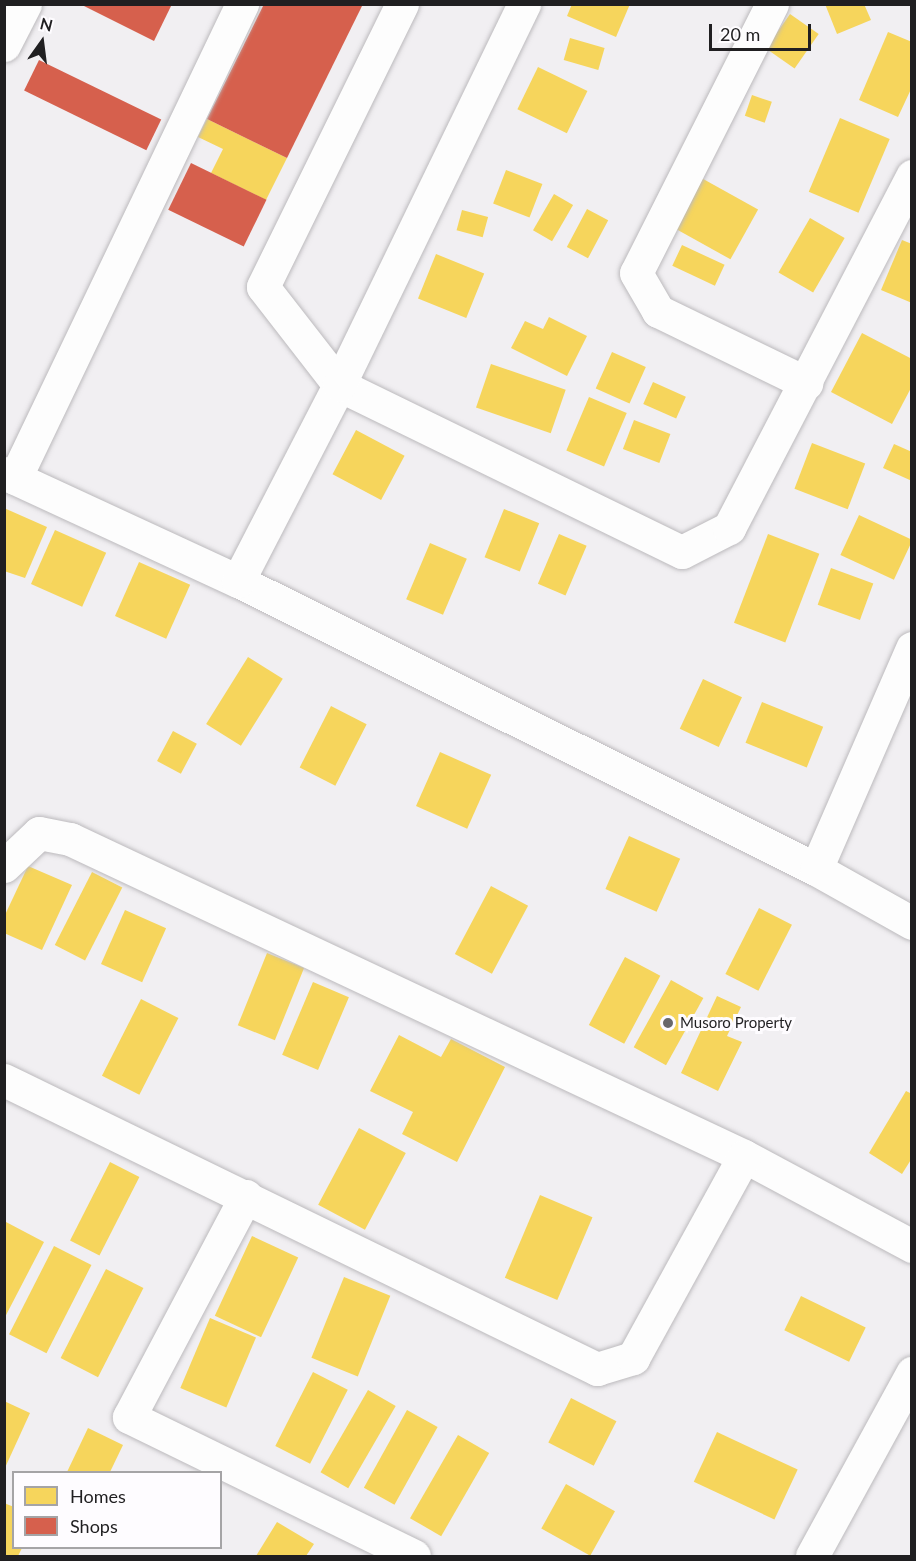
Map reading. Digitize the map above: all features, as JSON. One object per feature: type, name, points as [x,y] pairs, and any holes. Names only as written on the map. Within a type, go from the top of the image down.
[{"type":"street","points":[[4,45],[25,4]]},
{"type":"street","points":[[242,4],[10,476],[238,581],[816,869],[912,923]]},
{"type":"street","points":[[402,4],[263,287],[339,385],[682,552],[729,528],[912,176]]},
{"type":"street","points":[[238,581],[339,385],[524,4]]},
{"type":"street","points":[[772,4],[636,273],[658,311],[806,383]]},
{"type":"street","points":[[816,869],[904,685],[912,648]]},
{"type":"street","points":[[4,866],[39,833],[70,839],[744,1156],[912,1246]]},
{"type":"street","points":[[4,1080],[597,1369],[633,1358],[744,1156]]},
{"type":"street","points":[[246,1196],[129,1417],[414,1557]]},
{"type":"street","points":[[812,1557],[912,1373]]},
{"type":"building: Homes","points":[[572,4],[630,4],[616,37],[567,16]]},
{"type":"building: Homes","points":[[825,4],[864,4],[871,20],[837,34]]},
{"type":"building: Homes","points":[[790,14],[819,34],[795,68],[766,48]]},
{"type":"building: Homes","points":[[888,32],[912,42],[912,87],[898,117],[859,100]]},
{"type":"building: Homes","points":[[570,38],[605,48],[598,70],[564,60]]},
{"type":"building: Homes","points":[[538,67],[587,91],[567,133],[517,109]]},
{"type":"building: Homes","points":[[752,95],[772,102],[765,123],[745,116]]},
{"type":"building: Homes","points":[[840,118],[890,139],[858,213],[809,192]]},
{"type":"building: Homes","points":[[207,119],[287,158],[266,200],[211,173],[223,149],[198,137]]},
{"type":"building: Homes","points":[[506,170],[542,184],[530,218],[493,204]]},
{"type":"building: Homes","points":[[696,175],[758,209],[730,259],[668,225]]},
{"type":"building: Homes","points":[[554,194],[573,205],[552,241],[533,230]]},
{"type":"building: Homes","points":[[587,209],[608,220],[588,258],[567,247]]},
{"type":"building: Homes","points":[[462,210],[488,217],[483,237],[457,230]]},
{"type":"building: Homes","points":[[810,218],[845,238],[813,293],[778,273]]},
{"type":"building: Homes","points":[[902,240],[912,244],[912,303],[881,290]]},
{"type":"building: Homes","points":[[682,245],[725,265],[715,286],[672,266]]},
{"type":"building: Homes","points":[[436,254],[484,273],[466,318],[418,299]]},
{"type":"building: Homes","points":[[549,317],[587,336],[567,376],[511,348],[525,321],[543,329]]},
{"type":"building: Homes","points":[[862,333],[912,359],[912,386],[892,424],[831,392]]},
{"type":"building: Homes","points":[[612,352],[646,367],[630,404],[596,389]]},
{"type":"building: Homes","points":[[491,364],[566,390],[551,433],[476,407]]},
{"type":"building: Homes","points":[[653,382],[686,397],[676,419],[643,404]]},
{"type":"building: Homes","points":[[589,397],[627,413],[604,466],[566,450]]},
{"type":"building: Homes","points":[[634,420],[670,434],[659,463],[623,449]]},
{"type":"building: Homes","points":[[356,430],[405,456],[381,500],[333,474]]},
{"type":"building: Homes","points":[[812,443],[865,463],[848,509],[794,489]]},
{"type":"building: Homes","points":[[894,444],[912,452],[912,481],[883,468]]},
{"type":"building: Homes","points":[[4,508],[47,527],[25,578],[4,571]]},
{"type":"building: Homes","points":[[504,509],[539,523],[520,571],[485,557]]},
{"type":"building: Homes","points":[[859,515],[912,540],[894,580],[840,555]]},
{"type":"building: Homes","points":[[55,530],[106,553],[82,607],[31,584]]},
{"type":"building: Homes","points":[[559,534],[587,546],[566,595],[538,584]]},
{"type":"building: Homes","points":[[768,534],[819,554],[785,642],[734,623]]},
{"type":"building: Homes","points":[[430,543],[467,559],[443,615],[406,599]]},
{"type":"building: Homes","points":[[139,562],[190,585],[166,639],[115,616]]},
{"type":"building: Homes","points":[[831,568],[873,583],[860,620],[818,605]]},
{"type":"building: Homes","points":[[248,657],[283,679],[241,746],[206,724]]},
{"type":"building: Homes","points":[[703,679],[742,697],[719,747],[680,729]]},
{"type":"building: Homes","points":[[762,702],[823,727],[807,768],[746,743]]},
{"type":"building: Homes","points":[[331,706],[367,724],[335,786],[300,767]]},
{"type":"building: Homes","points":[[173,731],[197,744],[181,774],[157,761]]},
{"type":"building: Homes","points":[[440,752],[491,775],[467,829],[416,806]]},
{"type":"building: Homes","points":[[629,836],[680,859],[657,912],[605,889]]},
{"type":"building: Homes","points":[[28,866],[72,885],[42,950],[4,933],[4,917]]},
{"type":"building: Homes","points":[[92,872],[122,887],[85,960],[55,945]]},
{"type":"building: Homes","points":[[491,886],[528,906],[492,974],[455,954]]},
{"type":"building: Homes","points":[[759,908],[792,925],[758,991],[725,974]]},
{"type":"building: Homes","points":[[125,910],[166,928],[142,982],[101,964]]},
{"type":"building: Homes","points":[[267,953],[304,968],[275,1040],[238,1025]]},
{"type":"building: Homes","points":[[625,957],[660,976],[624,1044],[589,1025]]},
{"type":"building: Homes","name":"Musoro Property","points":[[671,980],[703,998],[666,1065],[634,1047]]},
{"type":"building: Homes","points":[[313,982],[349,997],[318,1070],[282,1055]]},
{"type":"building: Homes","points":[[717,996],[741,1007],[727,1036],[742,1042],[718,1091],[681,1073]]},
{"type":"building: Homes","points":[[141,999],[178,1018],[139,1095],[102,1076]]},
{"type":"building: Homes","points":[[399,1035],[441,1057],[451,1039],[505,1067],[457,1162],[402,1134],[413,1112],[370,1091]]},
{"type":"building: Homes","points":[[906,1091],[912,1094],[912,1158],[902,1174],[869,1153]]},
{"type":"building: Homes","points":[[359,1128],[406,1153],[365,1230],[318,1205]]},
{"type":"building: Homes","points":[[110,1162],[139,1177],[99,1255],[70,1240]]},
{"type":"building: Homes","points":[[540,1195],[592,1217],[557,1300],[505,1278]]},
{"type":"building: Homes","points":[[6,1222],[44,1242],[4,1319],[4,1225]]},
{"type":"building: Homes","points":[[252,1236],[298,1258],[261,1337],[215,1316]]},
{"type":"building: Homes","points":[[54,1246],[91,1265],[46,1353],[9,1334]]},
{"type":"building: Homes","points":[[106,1269],[143,1288],[98,1377],[61,1358]]},
{"type":"building: Homes","points":[[344,1277],[390,1296],[358,1376],[311,1358]]},
{"type":"building: Homes","points":[[801,1296],[866,1328],[849,1362],[784,1330]]},
{"type":"building: Homes","points":[[210,1318],[256,1338],[226,1407],[180,1388]]},
{"type":"building: Homes","points":[[313,1372],[348,1390],[310,1464],[275,1446]]},
{"type":"building: Homes","points":[[368,1390],[396,1406],[348,1488],[321,1472]]},
{"type":"building: Homes","points":[[571,1398],[616,1421],[594,1466],[548,1443]]},
{"type":"building: Homes","points":[[4,1401],[30,1413],[4,1470]]},
{"type":"building: Homes","points":[[407,1410],[438,1427],[394,1505],[364,1488]]},
{"type":"building: Homes","points":[[88,1428],[123,1445],[110,1471],[67,1471]]},
{"type":"building: Homes","points":[[717,1432],[798,1470],[774,1519],[694,1482]]},
{"type":"building: Homes","points":[[458,1435],[489,1453],[441,1536],[410,1518]]},
{"type":"building: Homes","points":[[566,1484],[615,1511],[590,1556],[541,1529]]},
{"type":"building: Homes","points":[[4,1503],[12,1506],[12,1549],[22,1549],[18,1556],[4,1556]]},
{"type":"building: Homes","points":[[277,1522],[314,1544],[306,1556],[256,1556]]},
{"type":"building: Shops","points":[[80,4],[172,4],[154,41]]},
{"type":"building: Shops","points":[[264,4],[363,4],[287,158],[207,119]]},
{"type":"building: Shops","points":[[39,60],[161,120],[146,150],[24,91]]},
{"type":"building: Shops","points":[[191,163],[266,200],[244,247],[168,210]]},
{"type":"place","name":"Musoro Property","points":[[668,1023]]}]
